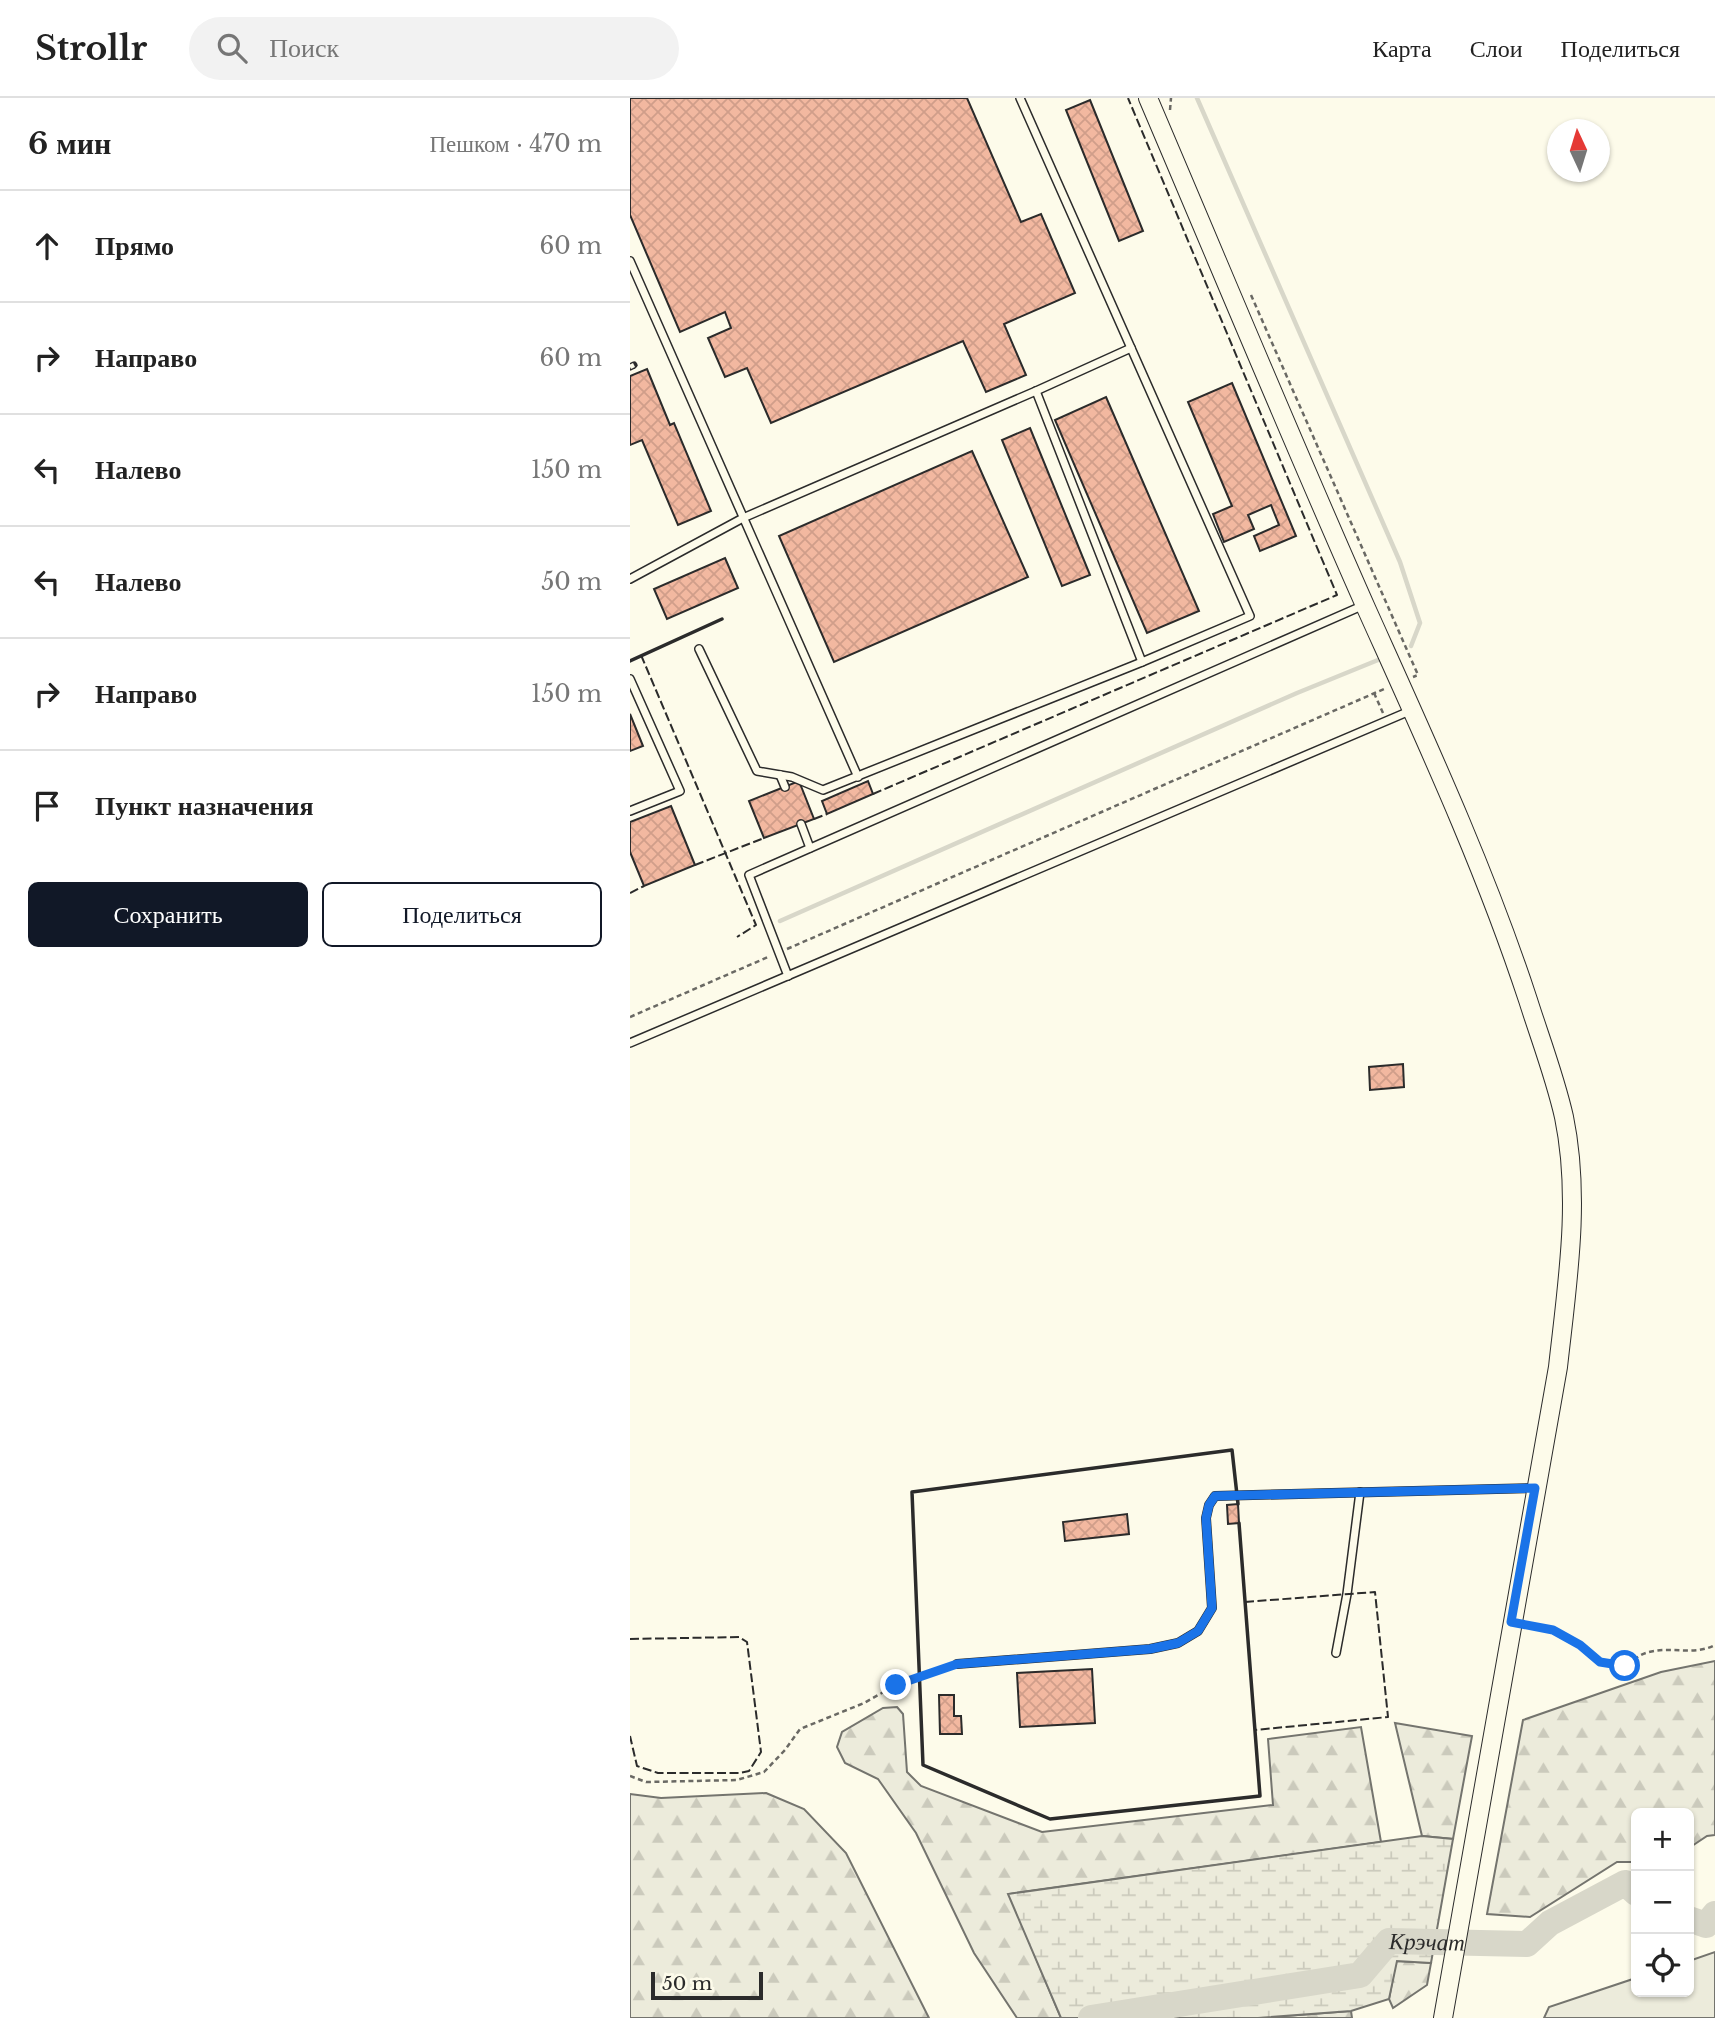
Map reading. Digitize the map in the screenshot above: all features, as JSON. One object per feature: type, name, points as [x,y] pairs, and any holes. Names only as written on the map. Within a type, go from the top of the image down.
[{"type":"street","points":[[1148,98],[1365,605],[1450,794],[1508,941],[1551,1072],[1563,1116],[1570,1160],[1569,1269],[1558,1367],[1443,2018]]},
{"type":"lane","points":[[699,649],[757,771],[792,777],[823,790],[1142,662],[1250,615],[1020,98]]},
{"type":"lane","points":[[630,261],[858,777]]},
{"type":"lane","points":[[630,579],[743,518],[1130,348]]},
{"type":"lane","points":[[1036,391],[1142,662]]},
{"type":"lane","points":[[788,976],[749,875],[1365,605]]},
{"type":"lane","points":[[630,679],[680,791],[630,811]]},
{"type":"lane","points":[[630,1043],[1412,710]]},
{"type":"lane","points":[[780,775],[785,787]]},
{"type":"lane","points":[[801,824],[810,848]]},
{"type":"lane","points":[[957,1664],[1150,1649],[1178,1643],[1198,1631],[1212,1608],[1206,1518],[1209,1505],[1215,1496],[1535,1488]]},
{"type":"lane","points":[[1336,1653],[1347,1594],[1360,1492]]},
{"type":"path","points":[[1170,113],[1171,98]]},
{"type":"path","points":[[1248,289],[1392,615]]},
{"type":"path","points":[[630,1017],[1374,693],[1387,721]]},
{"type":"path","points":[[1511,1622],[1553,1630],[1580,1645],[1600,1662],[1625,1666],[1646,1652],[1703,1651],[1715,1645]]},
{"type":"path","points":[[630,1776],[646,1782],[737,1780],[764,1772],[800,1729],[864,1703],[896,1685],[957,1664]]},
{"type":"green space","points":[[1715,1661],[1715,1835],[1707,1836],[1694,1845],[1694,1808],[1631,1808],[1631,1862],[1617,1862],[1530,1917],[1487,1914],[1523,1720],[1661,1672]]},
{"type":"green space","points":[[897,1707],[903,1714],[907,1772],[921,1786],[1042,1832],[1273,1805],[1268,1739],[1361,1727],[1381,1842],[1009,1894],[1061,2018],[1017,2018],[974,1953],[916,1833],[878,1779],[845,1763],[837,1747],[842,1732],[883,1708]]},
{"type":"green space","points":[[1395,1723],[1472,1736],[1453,1839],[1422,1836]]},
{"type":"green space","points":[[766,1793],[804,1809],[846,1853],[929,2018],[630,2018],[630,1794],[661,1798]]},
{"type":"green space","points":[[1422,1836],[1453,1839],[1431,1963],[1397,1961],[1389,1999],[1351,2011],[1258,2018],[1061,2018],[1008,1894]]},
{"type":"green space","points":[[1715,1952],[1715,2018],[1544,2018],[1549,2007],[1631,1980],[1631,1997],[1694,1997],[1694,1959]]},
{"type":"green space","points":[[1396,1961],[1431,1963],[1427,1985],[1393,2008],[1389,1999]]},
{"type":"green space","points":[[1351,2011],[1352,2018],[1258,2018]]},
{"type":"building","points":[[630,98],[967,98],[1021,222],[1041,214],[1075,293],[1004,324],[1026,375],[986,392],[963,341],[771,423],[747,368],[725,377],[708,338],[731,328],[725,312],[680,332],[630,215]]},
{"type":"building","points":[[1090,100],[1143,231],[1119,241],[1066,110]]},
{"type":"building","points":[[647,369],[670,425],[674,423],[711,511],[678,525],[642,440],[630,445],[630,376]]},
{"type":"building","points":[[1232,383],[1296,536],[1260,551],[1254,536],[1279,525],[1271,505],[1248,515],[1254,529],[1224,542],[1213,514],[1232,506],[1188,402]]},
{"type":"building","points":[[1106,397],[1199,611],[1147,633],[1055,420]]},
{"type":"building","points":[[1030,428],[1090,575],[1062,586],[1002,440]]},
{"type":"building","points":[[972,451],[1028,577],[834,662],[779,536]]},
{"type":"building","points":[[725,558],[738,588],[667,619],[654,589]]},
{"type":"building","points":[[630,714],[643,746],[630,751]]},
{"type":"building","points":[[799,781],[814,819],[764,838],[749,801]]},
{"type":"building","points":[[868,781],[873,794],[827,814],[822,801]]},
{"type":"building","points":[[671,806],[695,865],[644,886],[630,852],[630,822]]},
{"type":"building","points":[[1403,1064],[1404,1087],[1370,1090],[1369,1067]]},
{"type":"building","points":[[1238,1504],[1239,1523],[1228,1524],[1227,1505]]},
{"type":"building","points":[[1127,1514],[1129,1534],[1065,1541],[1063,1522]]},
{"type":"building","points":[[1092,1669],[1095,1723],[1020,1727],[1017,1673]]},
{"type":"building","points":[[939,1695],[954,1695],[954,1716],[961,1716],[962,1734],[940,1734]]},
{"type":"waterway","points":[[1197,98],[1400,562],[1420,623],[1411,646]]},
{"type":"waterway","points":[[780,921],[1297,693],[1378,660]]},
{"type":"waterway","name":"Крэчат","points":[[1091,2018],[1360,1975],[1389,1941],[1527,1944],[1550,1923],[1625,1883],[1631,1888]]},
{"type":"waterway","name":"Крэчат","points":[[1694,1921],[1706,1925],[1715,1914]]},
{"type":"railway","points":[[630,367],[634,365]]},
{"type":"fence","points":[[873,794],[1337,595],[1128,98]]},
{"type":"fence","points":[[641,655],[756,925],[737,937]]},
{"type":"fence","points":[[814,819],[827,814]]},
{"type":"fence","points":[[695,865],[764,838]]},
{"type":"fence","points":[[630,893],[644,886]]},
{"type":"fence","points":[[1245,1602],[1375,1592],[1388,1717],[1255,1730]]},
{"type":"fence","points":[[630,1639],[739,1637],[747,1642],[761,1752],[749,1771],[740,1773],[658,1773],[637,1766],[630,1736]]},
{"type":"wall","points":[[630,661],[722,619]]},
{"type":"wall","points":[[1238,1504],[1232,1450],[912,1492],[923,1765],[1050,1819],[1260,1796],[1239,1523]]},
{"type":"route","points":[[896,1685],[957,1664],[1150,1649],[1178,1643],[1198,1631],[1212,1608],[1206,1518],[1209,1505],[1215,1496],[1272,1494],[1535,1488],[1511,1622],[1553,1630],[1580,1645],[1600,1662],[1625,1666]]}]
